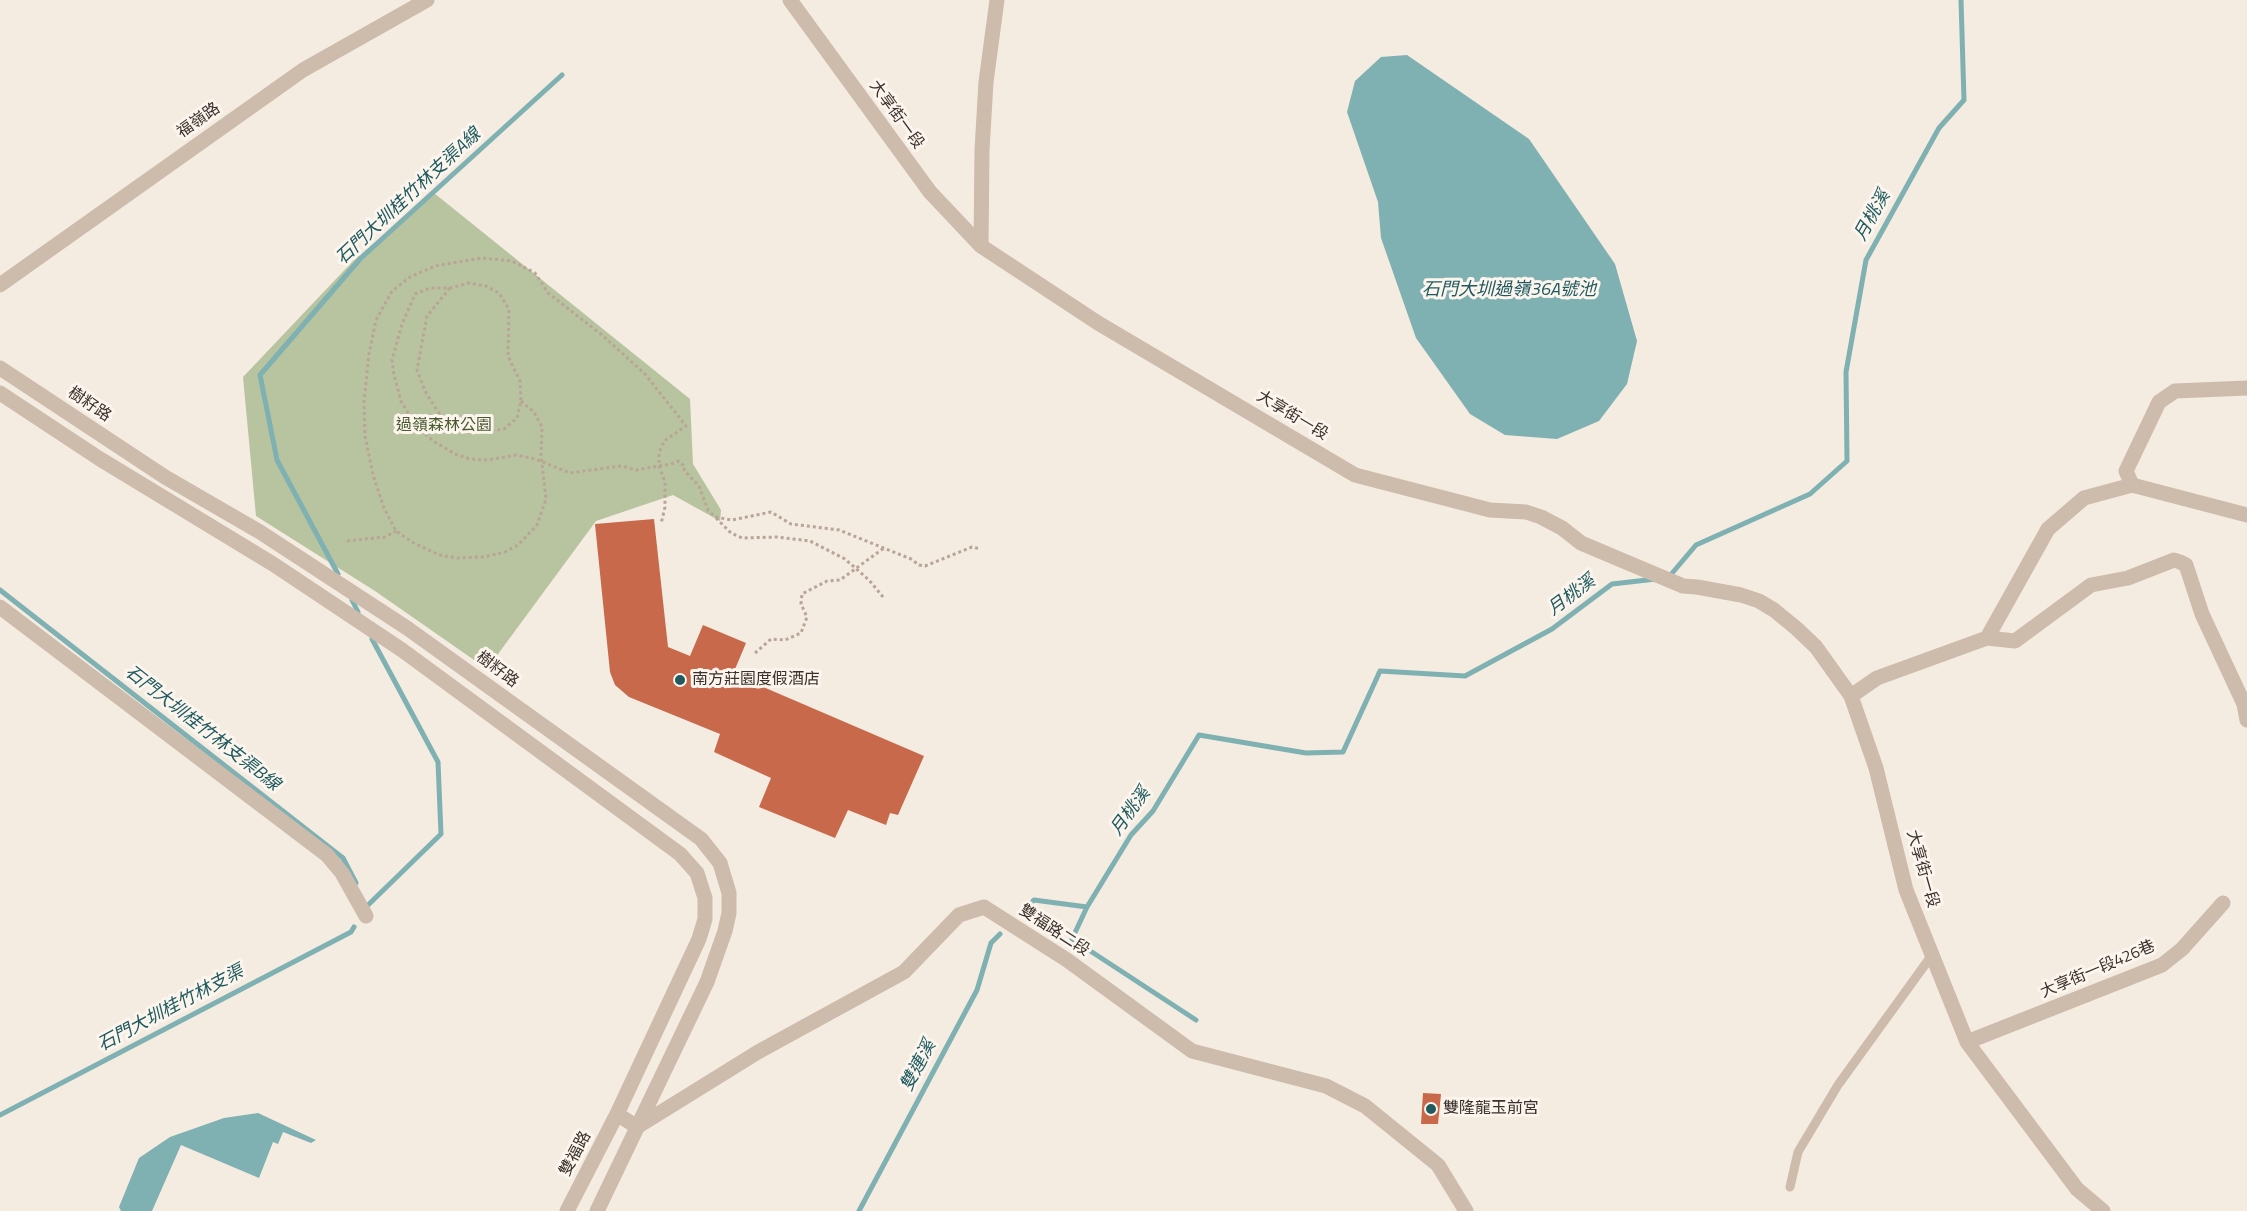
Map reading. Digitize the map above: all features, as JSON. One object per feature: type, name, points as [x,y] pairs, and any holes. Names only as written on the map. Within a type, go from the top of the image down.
[{"type":"street","name":"福嶺路","points":[[0,285],[303,70],[427,0]]},
{"type":"street","name":"大享街一段","points":[[790,0],[930,192],[981,246],[1098,323],[1355,475],[1490,510],[1509,510],[1534,515],[1562,528],[1581,543],[1683,586],[1741,595],[1759,602],[1774,610],[1816,647],[1851,696],[1876,768],[1906,891],[1967,1042],[2077,1189],[2103,1211]]},
{"type":"street","points":[[981,246],[986,82],[997,0]]},
{"type":"street","name":"樹籽路","points":[[0,368],[165,477],[260,532],[407,628],[701,839],[720,863],[729,893],[729,913],[706,982],[597,1211]]},
{"type":"street","points":[[2132,485],[2126,471],[2159,402],[2175,391],[2247,388]]},
{"type":"street","points":[[0,393],[138,483],[273,564],[402,650],[680,854],[697,873],[705,898],[705,919],[699,939],[617,1114],[637,1127]]},
{"type":"street","points":[[1987,638],[2048,529],[2084,498],[2132,485],[2247,515]]},
{"type":"street","points":[[1851,696],[1877,678],[1987,638],[2015,641],[2091,585],[2128,578],[2174,560],[2186,565],[2202,614],[2244,704],[2247,720]]},
{"type":"street","points":[[0,607],[327,855],[342,873],[366,916]]},
{"type":"street","name":"大享街一段426巷","points":[[1967,1042],[2162,965],[2182,949],[2223,903]]},
{"type":"street","name":"雙福路二段","points":[[637,1127],[759,1052],[904,972],[959,915],[984,907],[1067,960],[1191,1051],[1326,1086],[1365,1106],[1438,1165],[1466,1211]]},
{"type":"street","name":"雙福路","points":[[567,1211],[617,1114]]},
{"type":"lane","points":[[1790,1187],[1798,1152],[1838,1085],[1932,955]]},
{"type":"path","points":[[521,400],[534,412],[542,427],[541,455],[546,499],[537,525],[518,545],[506,552],[483,557],[457,558],[440,555],[412,542],[396,531],[384,508],[373,475],[365,436],[364,402],[369,354],[376,320],[392,291],[410,276],[435,266],[482,258],[512,261],[535,273],[548,293],[602,335],[645,374],[686,426],[664,441],[659,453],[659,466],[665,482],[665,507],[661,524]]},
{"type":"path","points":[[450,288],[427,316],[417,370],[425,391],[438,412],[453,425],[478,433],[504,429],[517,418],[521,400],[520,381],[508,356],[509,309],[499,293],[486,286],[469,283],[450,288],[430,288],[415,294],[392,360],[401,401],[414,423],[433,441],[470,459],[487,460],[516,455],[535,459],[570,473],[621,465],[636,470],[679,461],[699,486],[708,510],[731,533],[742,538],[777,537],[810,541],[845,559],[869,580],[883,597]]},
{"type":"path","points":[[715,517],[732,520],[771,512],[791,524],[839,530],[925,566],[972,547],[981,549]]},
{"type":"path","points":[[347,542],[385,537],[396,531]]},
{"type":"path","points":[[755,653],[771,639],[786,640],[801,633],[807,617],[801,604],[802,594],[827,581],[840,580],[884,548]]},
{"type":"green space","name":"過嶺森林公園","points":[[434,193],[690,399],[693,464],[721,510],[720,521],[673,495],[596,521],[487,669],[375,591],[256,516],[243,377],[354,260]]},
{"type":"water","name":"石門大圳過嶺36A號池","points":[[1407,55],[1529,139],[1615,264],[1637,341],[1627,384],[1599,421],[1557,439],[1505,435],[1470,414],[1416,338],[1381,238],[1378,202],[1347,112],[1355,81],[1381,57]]},
{"type":"water","points":[[258,1113],[316,1140],[311,1143],[283,1132],[278,1144],[273,1142],[259,1178],[181,1145],[152,1211],[121,1211],[119,1207],[139,1158],[170,1137],[224,1118]]},
{"type":"building","name":"南方莊園度假酒店","points":[[654,519],[668,647],[690,656],[703,625],[746,643],[733,674],[924,756],[898,815],[890,813],[886,825],[848,810],[835,838],[759,807],[771,778],[714,752],[720,734],[629,697],[615,685],[610,672],[595,524]]},
{"type":"building","name":"雙隆龍玉前宮","points":[[1423,1093],[1441,1094],[1438,1124],[1421,1124]]},
{"type":"waterway","name":"月桃溪","points":[[1668,578],[1696,545],[1810,494],[1847,461],[1846,372],[1866,260],[1939,128],[1964,100],[1961,0]]},
{"type":"waterway","name":"石門大圳桂竹林支渠A線","points":[[338,574],[277,460],[260,375],[360,259],[562,75]]},
{"type":"waterway","name":"月桃溪","points":[[1196,1020],[1072,939],[1087,907],[1131,835],[1153,811],[1199,735],[1306,753],[1343,752],[1380,671],[1465,676],[1552,629],[1612,584],[1656,579]]},
{"type":"waterway","name":"石門大圳桂竹林支渠B線","points":[[0,590],[343,858],[356,883]]},
{"type":"waterway","name":"石門大圳桂竹林支渠A線","points":[[352,600],[358,612]]},
{"type":"waterway","name":"石門大圳桂竹林支渠A線","points":[[366,907],[441,834],[438,762],[372,639]]},
{"type":"waterway","name":"雙連溪","points":[[1021,913],[1034,900],[1087,907]]},
{"type":"waterway","name":"石門大圳桂竹林支渠","points":[[0,1115],[351,932],[354,927]]},
{"type":"waterway","name":"雙連溪","points":[[859,1211],[977,990],[991,943],[1000,934]]},
{"type":"place","name":"南方莊園度假酒店","points":[[680,680]]},
{"type":"place","name":"雙隆龍玉前宮","points":[[1431,1109]]}]
